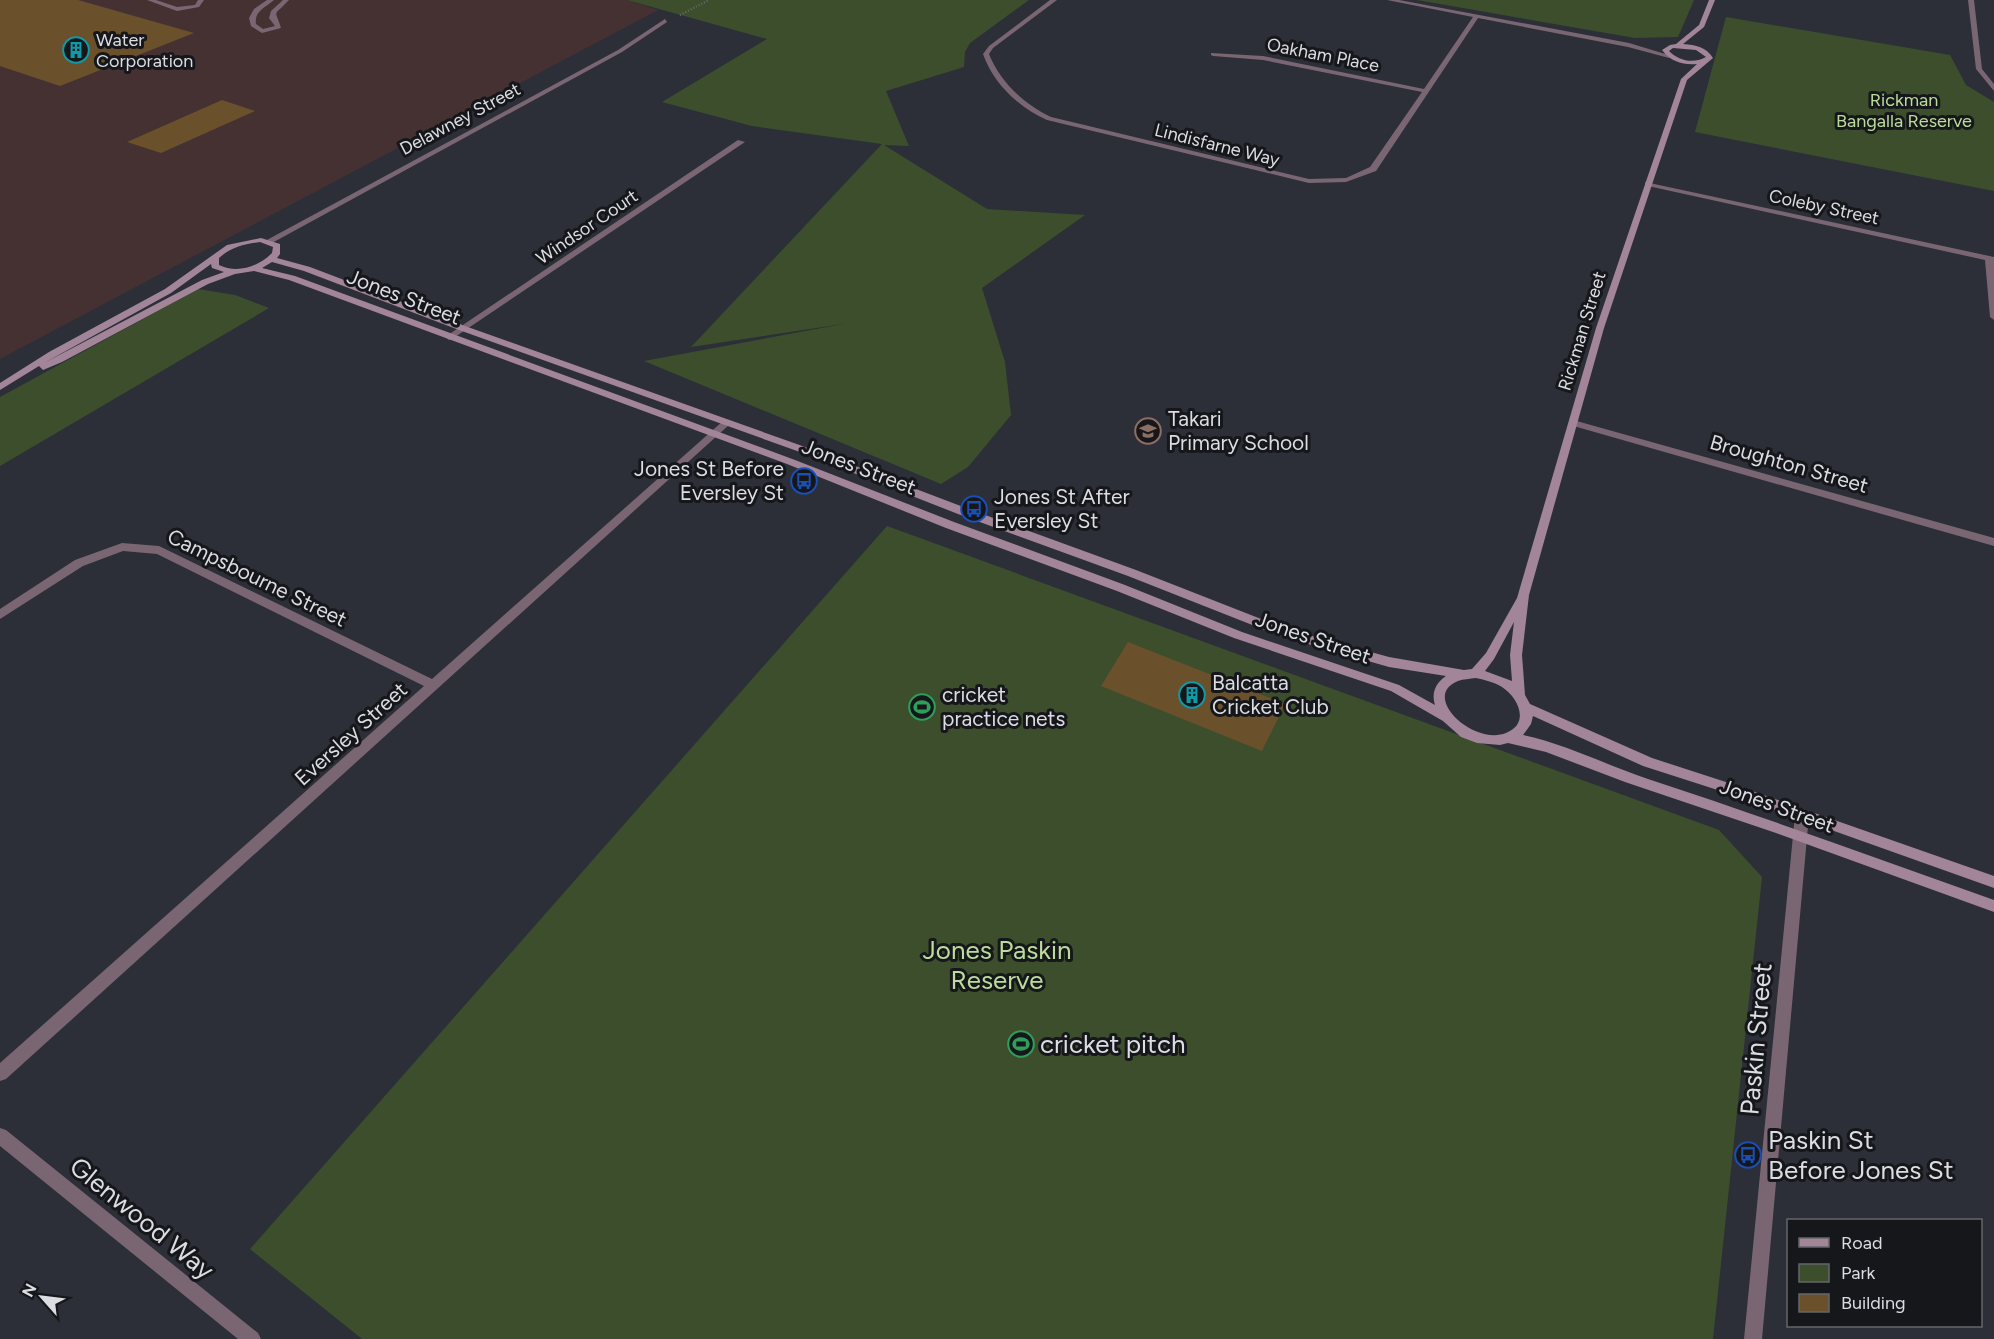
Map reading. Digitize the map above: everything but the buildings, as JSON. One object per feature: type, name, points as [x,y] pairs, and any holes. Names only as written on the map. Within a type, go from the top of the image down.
[{"type":"street","points":[[150,0],[182,9],[197,6],[201,0]]},
{"type":"street","points":[[271,0],[256,10],[252,18],[253,25],[262,31],[279,27],[272,18],[273,12],[286,0]]},
{"type":"street","name":"Lindisfarne Way","points":[[1054,0],[991,47],[986,54],[989,62],[1021,105],[1049,119],[1083,128],[1299,180],[1331,183],[1359,178],[1373,169],[1477,16]]},
{"type":"street","points":[[1390,0],[1629,45],[1690,62],[1704,62]]},
{"type":"street","points":[[1703,33],[1665,50],[1681,67],[1684,79],[1710,58],[1706,52],[1703,33],[1712,0]]},
{"type":"street","points":[[1971,0],[1979,69],[1994,89]]},
{"type":"street","name":"Delawney Street","points":[[269,241],[620,51],[665,21]]},
{"type":"street","points":[[1629,45],[1693,47],[1706,52]]},
{"type":"street","name":"Oakham Place","points":[[1213,54],[1263,58],[1425,91]]},
{"type":"street","name":"Rickman Street","points":[[1519,696],[1516,655],[1523,596],[1600,328],[1684,79]]},
{"type":"street","name":"Windsor Court","points":[[449,337],[741,142]]},
{"type":"street","name":"Coleby Street","points":[[1648,184],[1991,259]]},
{"type":"street","points":[[0,387],[52,354],[168,291],[231,246],[269,241],[277,246],[278,250],[272,259]]},
{"type":"street","points":[[215,257],[215,266],[235,271]]},
{"type":"street","name":"Jones Street","points":[[235,271],[254,268],[272,259],[325,276],[462,328],[804,450],[962,512],[1132,573],[1284,633],[1389,662],[1461,674]]},
{"type":"street","points":[[1991,259],[1994,317]]},
{"type":"street","name":"Jones Street","points":[[254,268],[292,278],[714,434],[1121,588],[1238,635],[1395,688],[1444,716]]},
{"type":"street","points":[[22,375],[59,360],[205,282],[235,271]]},
{"type":"street","name":"Eversley Street","points":[[0,1073],[726,423]]},
{"type":"street","name":"Broughton Street","points":[[1573,423],[1994,542]]},
{"type":"street","name":"Campsbourne Street","points":[[0,615],[79,563],[122,547],[159,550],[434,686]]},
{"type":"street","name":"Rickman Street","points":[[1476,673],[1490,656],[1523,596]]},
{"type":"street","points":[[1476,673],[1492,677],[1508,685],[1519,696],[1526,708],[1527,721],[1521,731],[1510,738],[1495,741],[1477,738],[1453,726],[1444,716],[1438,694],[1442,685],[1449,678],[1461,674],[1476,673]]},
{"type":"street","name":"Jones Street","points":[[1526,708],[1648,762],[1732,789],[1994,882]]},
{"type":"street","name":"Jones Street","points":[[1510,738],[1539,742],[1605,770],[1730,810],[1994,906]]},
{"type":"street","name":"Paskin Street","points":[[1753,1339],[1802,815]]},
{"type":"street","name":"Glenwood Way","points":[[0,1136],[252,1339]]},
{"type":"path","points":[[665,21],[709,0]]},
{"type":"shaded area","points":[[0,0],[627,0],[658,10],[0,359]]},
{"type":"green space","points":[[627,0],[1029,0],[970,43],[965,52],[964,67],[886,91],[909,146],[884,145],[987,209],[1085,215],[982,288],[1005,362],[1011,415],[968,467],[941,484],[644,361],[843,324],[691,347],[882,144],[752,126],[662,102],[767,39]]},
{"type":"green space","points":[[1417,0],[1694,0],[1678,37],[1635,38]]},
{"type":"green space","name":"Rickman Bangalla Reserve","points":[[1726,17],[1950,55],[1966,85],[1994,102],[1994,191],[1695,132]]},
{"type":"green space","points":[[198,289],[235,295],[269,308],[0,466],[0,397]]},
{"type":"green space","name":"Jones Paskin Reserve","points":[[887,526],[1719,830],[1762,877],[1713,1339],[362,1339],[250,1249]]},
{"type":"place","name":"Water Corporation","points":[[76,50]]},
{"type":"place","name":"Takari Primary School","points":[[1148,431]]},
{"type":"place","name":"Jones St Before Eversley St","points":[[804,481]]},
{"type":"place","name":"Jones St After Eversley St","points":[[974,509]]},
{"type":"place","name":"Balcatta Cricket Club","points":[[1192,695]]},
{"type":"place","name":"cricket practice nets","points":[[922,707]]},
{"type":"place","name":"cricket pitch","points":[[1021,1044]]},
{"type":"place","name":"Paskin St Before Jones St","points":[[1748,1155]]}]
